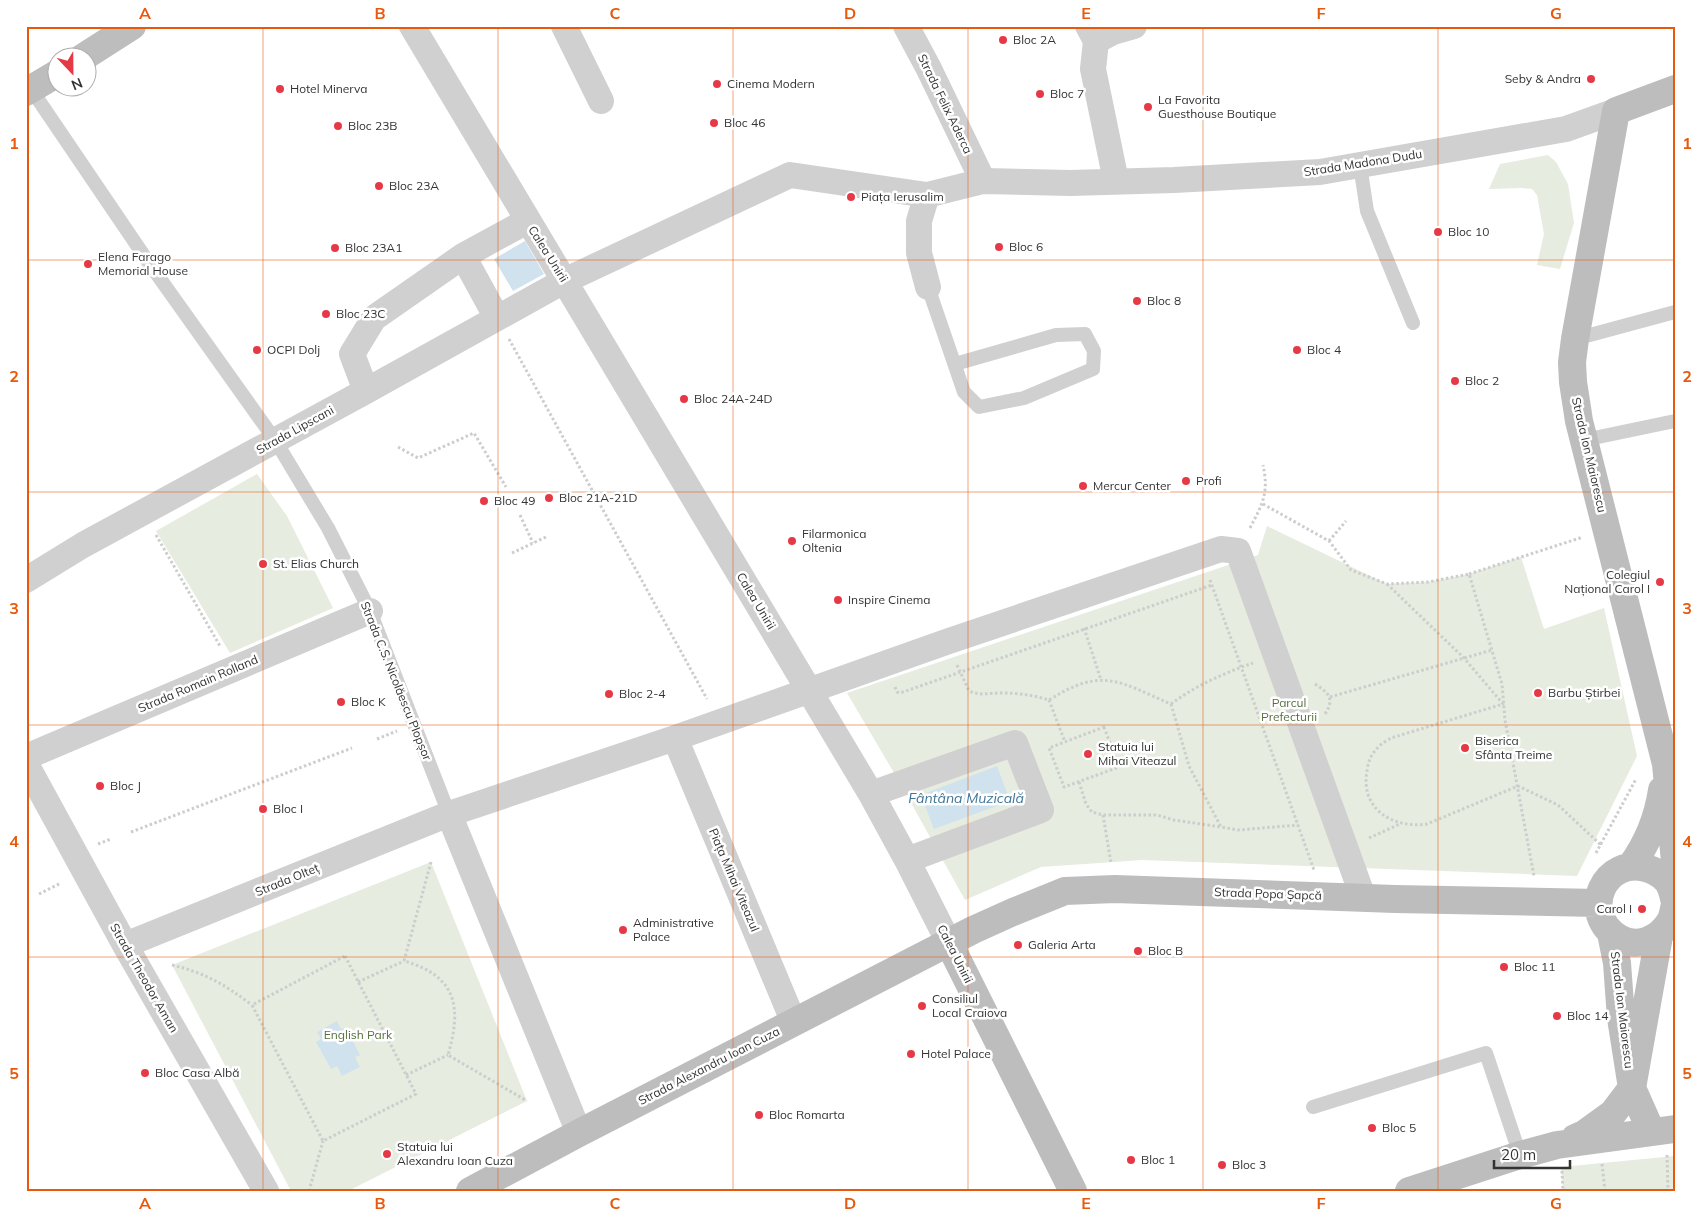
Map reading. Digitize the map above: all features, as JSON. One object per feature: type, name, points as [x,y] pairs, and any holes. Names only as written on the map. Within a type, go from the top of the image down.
[{"type":"street","points":[[98,48],[132,26]]},
{"type":"street","name":"Calea Unirii","points":[[412,26],[871,794],[908,860],[1074,1191]]},
{"type":"street","points":[[564,26],[601,101]]},
{"type":"street","name":"Strada Felix Aderca","points":[[906,26],[929,69],[983,182]]},
{"type":"street","points":[[1116,181],[1093,69],[1092,34],[1113,32],[1134,26]]},
{"type":"street","points":[[28,91],[48,78]]},
{"type":"street","name":"Strada Madona Dudu","points":[[927,195],[983,182],[1070,183],[1174,180],[1320,172],[1566,129],[1675,90]]},
{"type":"street","name":"Strada Ion Maiorescu","points":[[1616,112],[1575,339],[1572,362],[1573,382],[1579,421],[1665,759],[1674,886]]},
{"type":"street","name":"Strada Lipscani","points":[[26,580],[82,545],[366,391],[564,280],[790,175],[927,195]]},
{"type":"street","points":[[927,195],[920,221],[918,252],[928,287]]},
{"type":"street","points":[[366,391],[352,354],[374,318],[463,256],[527,221]]},
{"type":"street","points":[[463,256],[497,318]]},
{"type":"street","name":"Strada Olteț","points":[[125,945],[449,814],[1221,549],[1238,551]]},
{"type":"street","points":[[1238,551],[1363,897]]},
{"type":"street","name":"Strada Romain Rolland","points":[[26,757],[370,612]]},
{"type":"street","name":"Piața Mihai Viteazul","points":[[675,738],[794,1023]]},
{"type":"street","points":[[871,794],[1015,744],[1041,810],[908,860]]},
{"type":"street","name":"Strada Ion Maiorescu","points":[[1631,866],[1640,854],[1660,809],[1665,759]]},
{"type":"street","name":"Strada Theodor Aman","points":[[26,764],[125,945],[266,1191]]},
{"type":"street","name":"Strada C.S. Nicolăescu Plopșor","points":[[449,814],[579,1133]]},
{"type":"street","points":[[1631,866],[1654,870],[1674,886],[1671,922],[1659,936],[1647,941],[1634,943],[1622,940],[1611,933],[1602,920],[1598,904],[1601,890],[1608,879],[1619,870],[1631,866]]},
{"type":"street","name":"Strada Popa Șapcă","points":[[949,943],[1013,912],[1065,891],[1115,889],[1598,904]]},
{"type":"street","name":"Strada Ion Maiorescu","points":[[1611,933],[1621,1018],[1632,1088],[1664,1130]]},
{"type":"street","name":"Strada Ion Maiorescu","points":[[1632,1088],[1659,936]]},
{"type":"street","name":"Strada Alexandru Ioan Cuza","points":[[470,1191],[501,1184],[579,1133],[949,943]]},
{"type":"street","points":[[1409,1191],[1557,1145],[1584,1134],[1613,1113],[1632,1088]]},
{"type":"street","points":[[1557,1145],[1664,1130]]},
{"type":"lane","name":"Strada C.S. Nicolăescu Plopșor","points":[[28,91],[275,440],[328,528],[370,612],[449,814]]},
{"type":"lane","points":[[1360,165],[1367,211],[1413,323]]},
{"type":"lane","points":[[928,287],[964,392],[979,407],[1024,398],[1093,369],[1094,351],[1085,334],[1056,334],[955,364]]},
{"type":"lane","points":[[1575,339],[1675,312]]},
{"type":"lane","points":[[1584,440],[1675,420]]},
{"type":"lane","points":[[1313,1107],[1486,1053],[1520,1155]]},
{"type":"path","points":[[497,318],[720,722]]},
{"type":"path","points":[[398,447],[418,458],[474,433],[506,487]]},
{"type":"path","points":[[1238,551],[1262,504],[1267,483],[1263,465]]},
{"type":"path","points":[[1262,504],[1329,541],[1351,570],[1387,584],[1464,658],[1503,704]]},
{"type":"path","points":[[143,512],[233,669]]},
{"type":"path","points":[[520,515],[533,543]]},
{"type":"path","points":[[1329,541],[1346,521]]},
{"type":"path","points":[[1387,584],[1428,582],[1469,574],[1586,536],[1607,532]]},
{"type":"path","points":[[512,553],[548,536]]},
{"type":"path","points":[[1202,556],[1314,870],[1350,860],[1401,824]]},
{"type":"path","points":[[1469,574],[1502,684],[1503,704],[1535,879]]},
{"type":"path","points":[[885,663],[897,692],[900,693],[1212,585]]},
{"type":"path","points":[[1075,599],[1101,680]]},
{"type":"path","points":[[949,641],[969,691],[979,695],[1016,693],[1049,700],[1088,682],[1101,680],[1126,683],[1171,704],[1189,766],[1221,827]]},
{"type":"path","points":[[1330,698],[1492,650]]},
{"type":"path","points":[[1171,704],[1184,694],[1242,667],[1277,655]]},
{"type":"path","points":[[1049,700],[1065,742]]},
{"type":"path","points":[[1503,704],[1391,738],[1376,749],[1369,760],[1365,788],[1370,800],[1377,810],[1401,824],[1414,826],[1427,824],[1518,786],[1558,805],[1600,845]]},
{"type":"path","points":[[1104,727],[1119,767],[1064,787],[1049,748],[1065,742],[1104,727]]},
{"type":"path","points":[[131,832],[352,748]]},
{"type":"path","points":[[1592,859],[1638,775],[1665,759]]},
{"type":"path","points":[[1079,782],[1086,804],[1092,812],[1157,815],[1174,820],[1238,830],[1298,825]]},
{"type":"path","points":[[1103,814],[1115,889]]},
{"type":"path","points":[[404,961],[432,862]]},
{"type":"path","points":[[252,1005],[345,956],[416,1094],[323,1141]]},
{"type":"path","points":[[358,982],[404,961],[418,965],[433,973],[453,999],[456,1014],[454,1033],[448,1055],[406,1075]]},
{"type":"path","points":[[172,965],[193,970],[223,984],[252,1005],[323,1141],[309,1191]]},
{"type":"path","points":[[448,1055],[527,1101]]},
{"type":"path","points":[[1664,1130],[1668,1191]]},
{"type":"path","points":[[1602,1163],[1605,1191]]},
{"type":"green space","points":[[1548,155],[1556,162],[1568,184],[1574,223],[1560,269],[1537,265],[1544,234],[1537,195],[1532,189],[1489,189],[1500,164]]},
{"type":"green space","points":[[257,474],[287,516],[333,608],[230,653],[156,531]]},
{"type":"green space","name":"Parcul Prefecturii","points":[[1267,526],[1387,584],[1428,582],[1469,574],[1521,557],[1544,629],[1604,608],[1637,756],[1577,876],[1142,860],[1041,867],[965,900],[847,693],[1258,555]]},
{"type":"green space","name":"English Park","points":[[431,862],[527,1101],[348,1191],[291,1191],[172,965]]},
{"type":"green space","points":[[1675,1156],[1675,1191],[1563,1191],[1561,1167]]},
{"type":"water","points":[[525,241],[544,274],[513,291],[494,259]]},
{"type":"water","name":"Fântâna Muzicală","points":[[997,766],[1010,801],[934,829],[921,795]]},
{"type":"water","points":[[337,1021],[341,1029],[346,1027],[360,1055],[355,1057],[360,1067],[342,1076],[337,1066],[331,1069],[316,1042],[321,1039],[317,1032]]},
{"type":"place","name":"Bloc 2A","points":[[1003,40]]},
{"type":"place","name":"Seby & Andra","points":[[1591,79]]},
{"type":"place","name":"Cinema Modern","points":[[717,84]]},
{"type":"place","name":"Hotel Minerva","points":[[280,89]]},
{"type":"place","name":"Bloc 7","points":[[1040,94]]},
{"type":"place","name":"La Favorita Guesthouse Boutique","points":[[1148,107]]},
{"type":"place","name":"Bloc 46","points":[[714,123]]},
{"type":"place","name":"Bloc 23B","points":[[338,126]]},
{"type":"place","name":"Bloc 23A","points":[[379,186]]},
{"type":"place","name":"Piața Ierusalim","points":[[851,197]]},
{"type":"place","name":"Bloc 10","points":[[1438,232]]},
{"type":"place","name":"Bloc 6","points":[[999,247]]},
{"type":"place","name":"Bloc 23A1","points":[[335,248]]},
{"type":"place","name":"Elena Farago Memorial House","points":[[88,264]]},
{"type":"place","name":"Bloc 8","points":[[1137,301]]},
{"type":"place","name":"Bloc 23C","points":[[326,314]]},
{"type":"place","name":"OCPI Dolj","points":[[257,350]]},
{"type":"place","name":"Bloc 4","points":[[1297,350]]},
{"type":"place","name":"Bloc 2","points":[[1455,381]]},
{"type":"place","name":"Bloc 24A-24D","points":[[684,399]]},
{"type":"place","name":"Profi","points":[[1186,481]]},
{"type":"place","name":"Mercur Center","points":[[1083,486]]},
{"type":"place","name":"Bloc 21A-21D","points":[[549,498]]},
{"type":"place","name":"Bloc 49","points":[[484,501]]},
{"type":"place","name":"Filarmonica Oltenia","points":[[792,541]]},
{"type":"place","name":"St. Elias Church","points":[[263,564]]},
{"type":"place","name":"Colegiul Național Carol I","points":[[1660,582]]},
{"type":"place","name":"Inspire Cinema","points":[[838,600]]},
{"type":"place","name":"Barbu Știrbei","points":[[1538,693]]},
{"type":"place","name":"Bloc 2-4","points":[[609,694]]},
{"type":"place","name":"Bloc K","points":[[341,702]]},
{"type":"place","name":"Biserica Sfânta Treime","points":[[1465,748]]},
{"type":"place","name":"Statuia lui Mihai Viteazul","points":[[1088,754]]},
{"type":"place","name":"Bloc J","points":[[100,786]]},
{"type":"place","name":"Bloc I","points":[[263,809]]},
{"type":"place","name":"Carol I","points":[[1642,909]]},
{"type":"place","name":"Administrative Palace","points":[[623,930]]},
{"type":"place","name":"Galeria Arta","points":[[1018,945]]},
{"type":"place","name":"Bloc B","points":[[1138,951]]},
{"type":"place","name":"Bloc 11","points":[[1504,967]]},
{"type":"place","name":"Consiliul Local Craiova","points":[[922,1006]]},
{"type":"place","name":"Bloc 14","points":[[1557,1016]]},
{"type":"place","name":"Hotel Palace","points":[[911,1054]]},
{"type":"place","name":"Bloc Casa Albă","points":[[145,1073]]},
{"type":"place","name":"Bloc Romarta","points":[[759,1115]]},
{"type":"place","name":"Bloc 5","points":[[1372,1128]]},
{"type":"place","name":"Statuia lui Alexandru Ioan Cuza","points":[[387,1154]]},
{"type":"place","name":"Bloc 1","points":[[1131,1160]]},
{"type":"place","name":"Bloc 3","points":[[1222,1165]]}]
